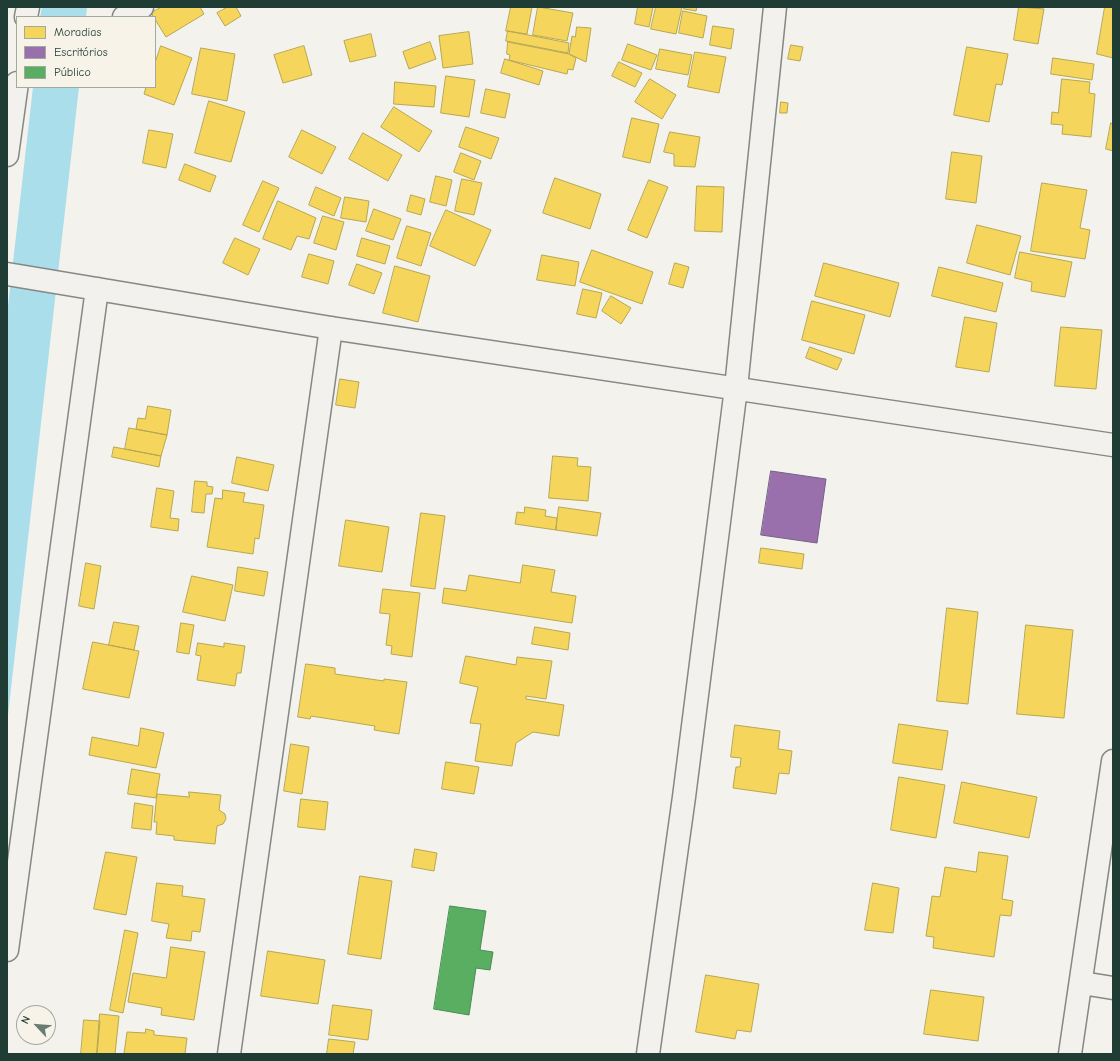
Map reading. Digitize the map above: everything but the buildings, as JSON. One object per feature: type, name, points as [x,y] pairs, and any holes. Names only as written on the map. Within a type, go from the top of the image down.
[{"type":"street","points":[[126,16],[142,7]]},
{"type":"street","points":[[648,1054],[685,789],[736,388],[775,7]]},
{"type":"street","points":[[7,155],[16,88]]},
{"type":"street","points":[[7,274],[331,328],[1113,445]]},
{"type":"street","points":[[7,950],[89,287]]},
{"type":"street","points":[[228,1054],[331,328]]},
{"type":"street","points":[[1070,1054],[1082,983],[1113,761]]},
{"type":"street","points":[[1082,983],[1113,988]]},
{"type":"water","points":[[42,7],[87,7],[86,16],[40,16]]},
{"type":"water","points":[[33,88],[79,88],[7,724],[7,315]]}]
